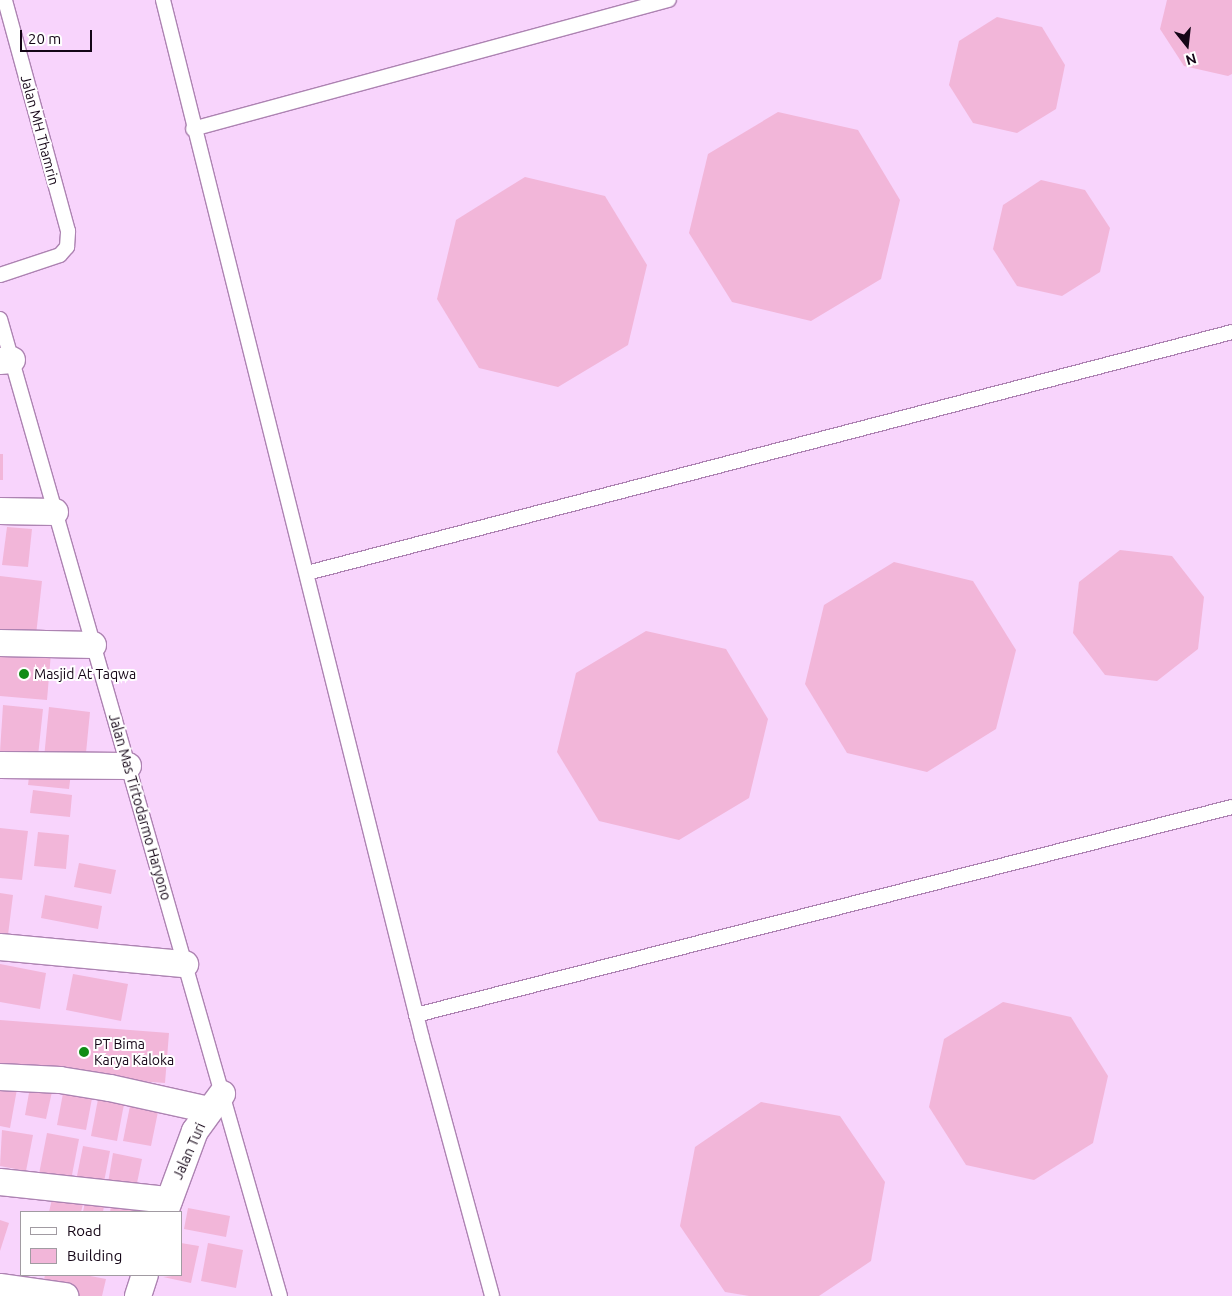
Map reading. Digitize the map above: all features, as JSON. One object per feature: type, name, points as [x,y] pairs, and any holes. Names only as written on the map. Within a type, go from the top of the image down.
[{"type":"street","points":[[0,511],[55,512]]},
{"type":"street","points":[[0,643],[93,645]]},
{"type":"street","points":[[0,765],[128,766]]},
{"type":"street","points":[[0,947],[185,964]]},
{"type":"street","points":[[0,1077],[60,1080],[215,1102]]},
{"type":"street","name":"Jalan Turi","points":[[167,1206],[195,1131],[215,1102]]},
{"type":"street","points":[[0,1182],[167,1206]]},
{"type":"street","points":[[138,1296],[145,1276]]},
{"type":"street","points":[[0,1287],[66,1296]]},
{"type":"lane","name":"Jalan MH Thamrin","points":[[0,275],[60,255],[67,247],[68,231],[5,0]]},
{"type":"lane","points":[[163,0],[193,129],[307,573],[416,1015],[492,1296]]},
{"type":"lane","points":[[193,129],[669,0]]},
{"type":"lane","name":"Jalan Mas Tirtodarmo Haryono","points":[[0,318],[6,361],[55,512],[185,964],[215,1102],[280,1296]]},
{"type":"lane","points":[[307,573],[1232,332]]},
{"type":"lane","points":[[416,1015],[1232,807]]},
{"type":"building","points":[[1167,0],[1232,0],[1232,74],[1228,76],[1184,66],[1160,29]]},
{"type":"building","points":[[997,17],[1042,27],[1065,65],[1056,109],[1017,133],[973,123],[949,85],[959,41]]},
{"type":"building","points":[[778,112],[858,130],[900,200],[881,279],[811,321],[732,302],[689,233],[708,154]]},
{"type":"building","points":[[525,177],[605,196],[647,265],[628,345],[558,387],[479,368],[437,299],[456,220]]},
{"type":"building","points":[[1041,180],[1085,190],[1110,228],[1100,272],[1062,296],[1017,286],[993,249],[1003,205]]},
{"type":"building","points":[[0,454],[3,454],[3,480],[0,480]]},
{"type":"building","points":[[7,527],[32,529],[28,567],[2,565]]},
{"type":"building","points":[[1120,550],[1172,556],[1204,597],[1198,649],[1157,681],[1105,675],[1073,633],[1079,582]]},
{"type":"building","points":[[894,562],[973,581],[1016,650],[996,729],[927,772],[847,753],[805,684],[824,605]]},
{"type":"building","points":[[0,576],[42,581],[36,635],[0,631]]},
{"type":"building","points":[[646,631],[726,649],[768,719],[749,798],[679,840],[599,821],[557,752],[576,673]]},
{"type":"building","name":"Masjid At Taqwa","points":[[0,649],[51,653],[47,700],[0,696]]},
{"type":"building","points":[[3,705],[43,709],[38,756],[0,752]]},
{"type":"building","points":[[49,707],[90,712],[85,763],[44,758]]},
{"type":"building","points":[[30,768],[71,773],[69,789],[28,785]]},
{"type":"building","points":[[33,790],[72,795],[70,817],[30,813]]},
{"type":"building","points":[[0,828],[28,831],[22,880],[0,878]]},
{"type":"building","points":[[38,832],[69,835],[66,869],[34,866]]},
{"type":"building","points":[[79,863],[116,870],[111,894],[74,887]]},
{"type":"building","points":[[0,893],[13,895],[7,943],[0,942]]},
{"type":"building","points":[[45,895],[102,906],[98,929],[41,918]]},
{"type":"building","points":[[0,964],[46,973],[40,1009],[0,1002]]},
{"type":"building","points":[[73,974],[128,984],[121,1021],[66,1010]]},
{"type":"building","points":[[1003,1002],[1071,1017],[1108,1076],[1093,1143],[1034,1180],[966,1165],[929,1107],[944,1039]]},
{"type":"building","name":"PT Bima Karya Kaloka","points":[[0,1020],[169,1033],[165,1083],[0,1071]]},
{"type":"building","points":[[31,1082],[53,1087],[46,1119],[25,1115]]},
{"type":"building","points":[[65,1083],[94,1088],[86,1130],[57,1125]]},
{"type":"building","points":[[0,1085],[17,1089],[10,1128],[0,1126]]},
{"type":"building","points":[[99,1094],[125,1099],[117,1141],[91,1136]]},
{"type":"building","points":[[132,1096],[160,1102],[151,1146],[123,1141]]},
{"type":"building","points":[[761,1102],[840,1116],[885,1182],[871,1261],[819,1296],[749,1296],[725,1292],[680,1226],[695,1147]]},
{"type":"building","points":[[2,1130],[33,1135],[26,1171],[0,1166]]},
{"type":"building","points":[[47,1133],[79,1139],[71,1180],[39,1174]]},
{"type":"building","points":[[83,1146],[110,1151],[103,1187],[76,1181]]},
{"type":"building","points":[[113,1153],[142,1159],[136,1188],[108,1183]]},
{"type":"building","points":[[52,1199],[83,1204],[81,1211],[49,1211]]},
{"type":"building","points":[[85,1202],[104,1206],[103,1211],[83,1211]]},
{"type":"building","points":[[111,1205],[137,1210],[136,1211],[110,1211]]},
{"type":"building","points":[[188,1208],[230,1216],[226,1237],[184,1229]]},
{"type":"building","points":[[0,1220],[9,1223],[0,1251]]},
{"type":"building","points":[[182,1243],[199,1246],[191,1283],[163,1277],[182,1276]]},
{"type":"building","points":[[208,1243],[243,1250],[236,1288],[201,1281]]},
{"type":"building","points":[[45,1276],[90,1276],[106,1279],[102,1296],[80,1296],[42,1289]]},
{"type":"place","name":"Masjid At Taqwa","points":[[24,674]]},
{"type":"place","name":"PT Bima Karya Kaloka","points":[[84,1052]]}]
